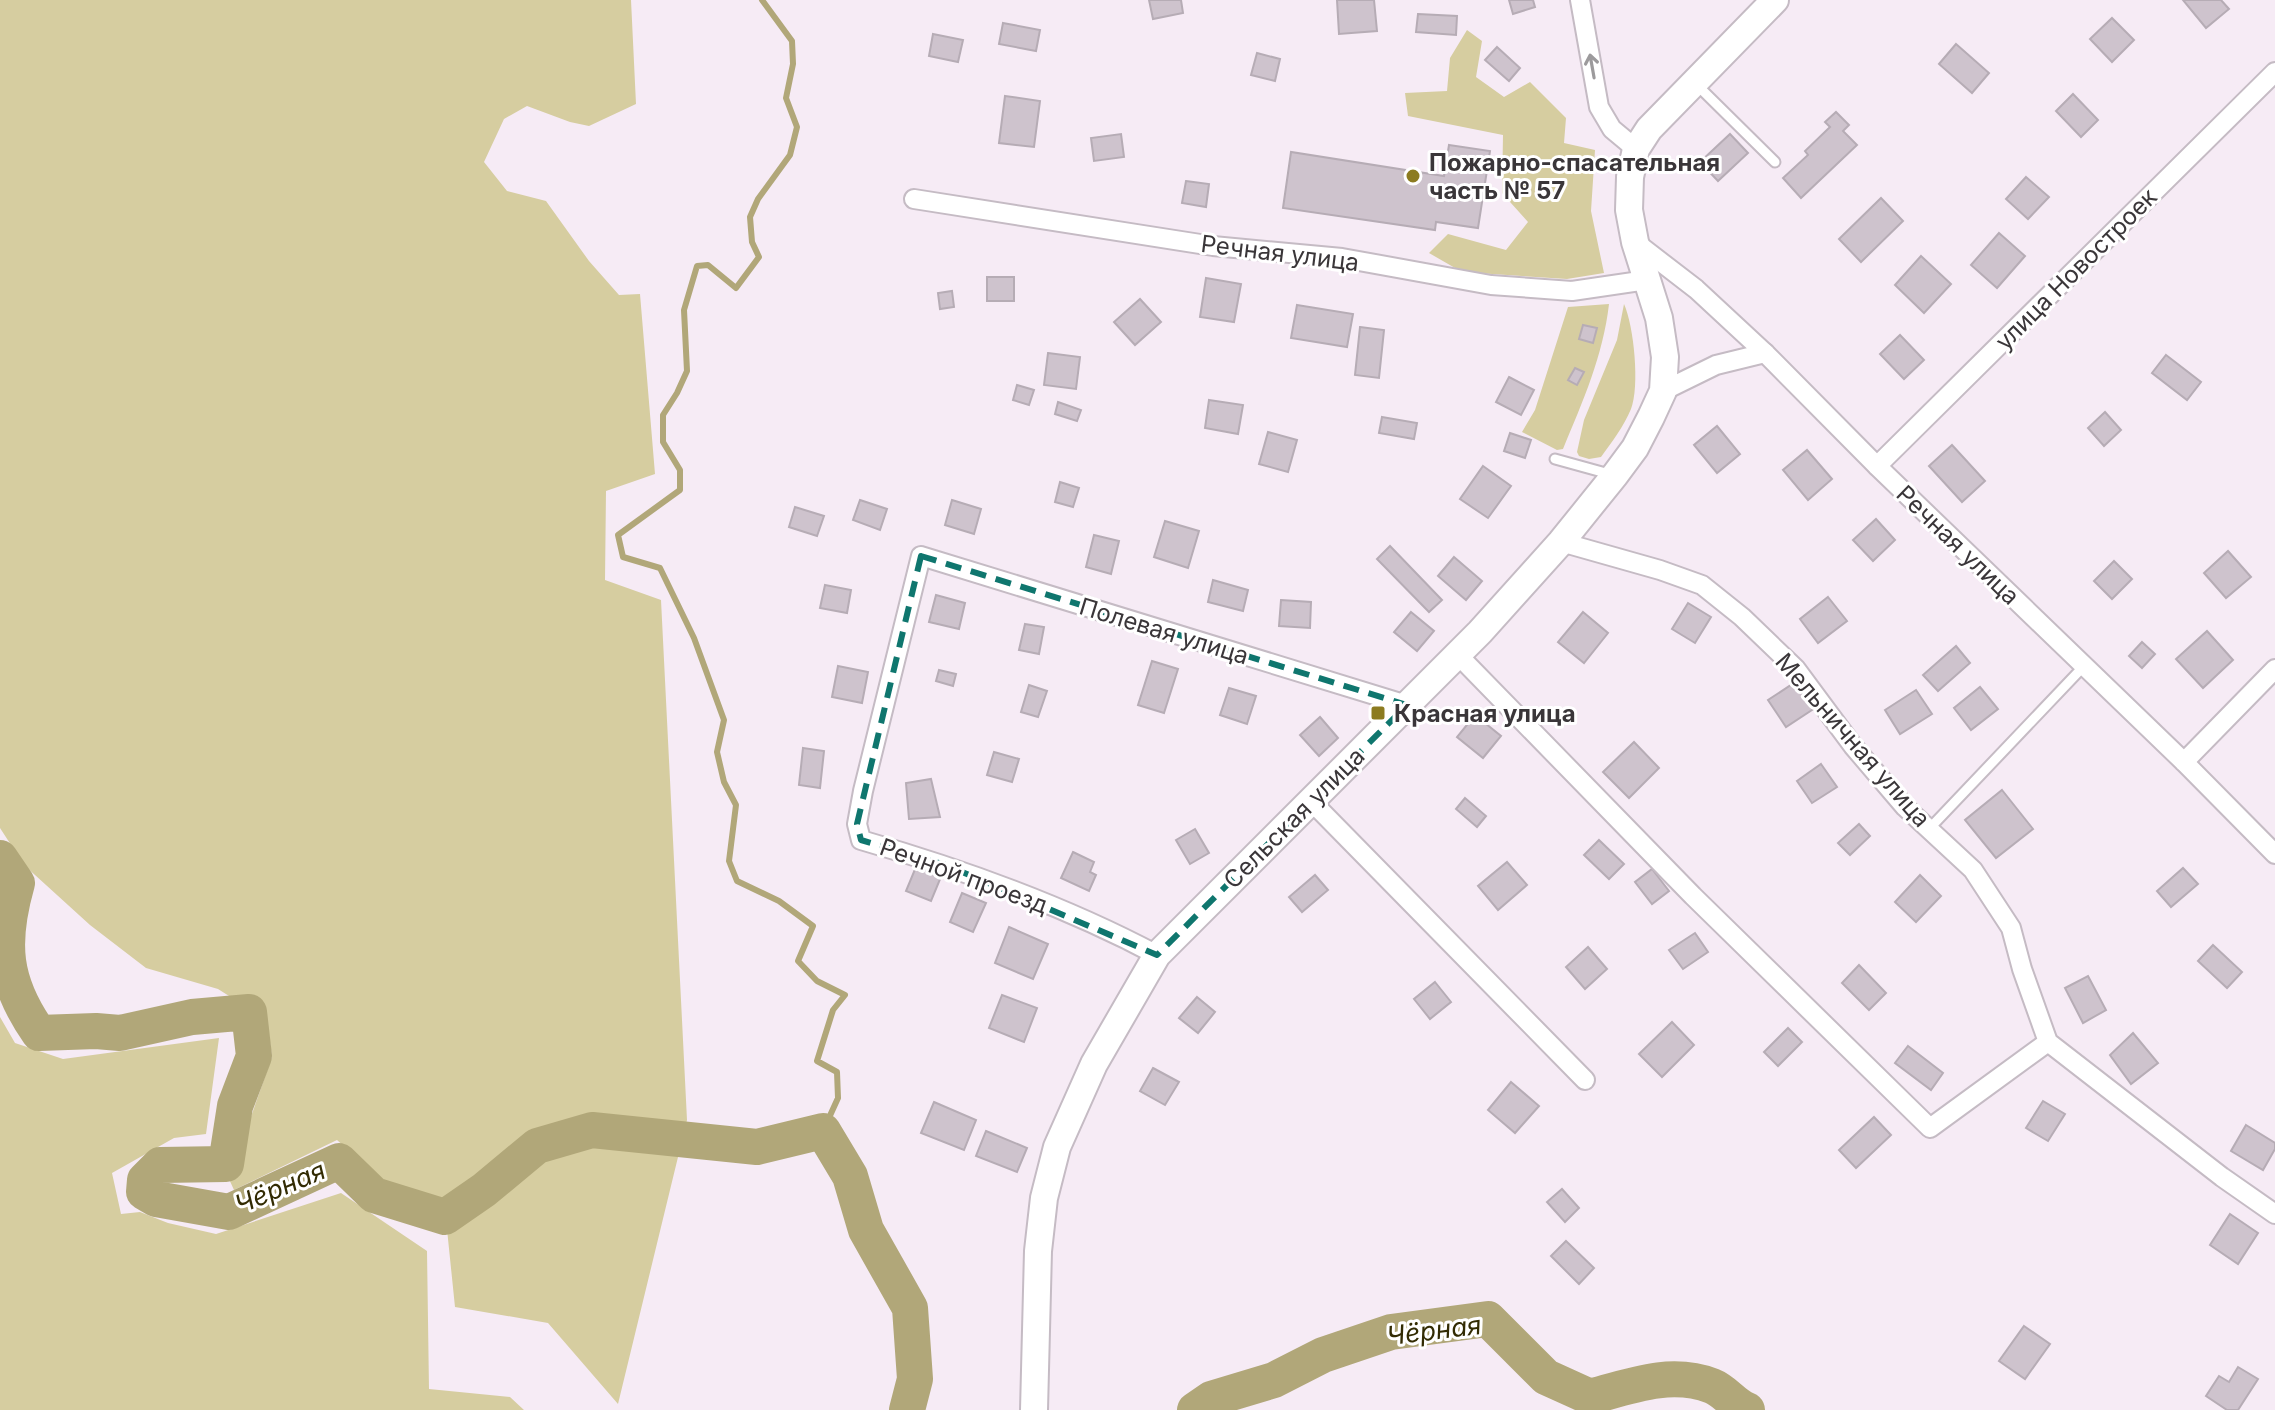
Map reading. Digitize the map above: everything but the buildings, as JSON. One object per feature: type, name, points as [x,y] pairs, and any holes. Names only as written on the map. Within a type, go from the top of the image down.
[{"type":"main road","points":[[1663,391],[1665,357],[1659,318],[1635,242],[1629,210],[1630,177],[1636,149],[1649,129],[1775,0]]},
{"type":"main road","name":"Сельская улица","points":[[1034,1410],[1038,1251],[1044,1198],[1057,1147],[1094,1064],[1157,955],[1458,655],[1561,542],[1635,448],[1663,391]]},
{"type":"street","points":[[1580,0],[1599,107],[1612,129],[1636,149]]},
{"type":"street","name":"улица Новостроек","points":[[1877,466],[2275,72]]},
{"type":"street","name":"Речная улица","points":[[914,199],[1213,246],[1342,258],[1491,285],[1572,291],[1647,280]]},
{"type":"street","name":"Речная улица","points":[[1635,242],[1696,289],[1765,353],[2275,854]]},
{"type":"street","points":[[1663,391],[1716,365],[1765,353]]},
{"type":"street","name":"Мельничная улица","points":[[1561,542],[1702,585],[1742,617],[1796,669],[1853,746],[1905,807],[1973,870],[2011,928],[2048,1042]]},
{"type":"street","name":"Полевая улица","points":[[921,556],[1407,705]]},
{"type":"street","name":"Речной проезд","points":[[921,556],[863,791],[857,824],[861,840],[946,865],[1106,928],[1157,955]]},
{"type":"street","points":[[1458,655],[1693,896],[1930,1128],[2048,1042],[2222,1177],[2275,1214]]},
{"type":"street","points":[[2184,762],[2275,669]]},
{"type":"street","points":[[1311,801],[1585,1080]]},
{"type":"lane","points":[[1694,82],[1775,162]]},
{"type":"lane","points":[[1555,459],[1615,475]]},
{"type":"lane","points":[[1929,829],[2084,666]]},
{"type":"highlighted area","points":[[921,556],[1407,705],[1157,955],[946,865],[861,840],[857,824]]},
{"type":"shaded area","points":[[0,0],[631,0],[636,104],[589,126],[527,106],[504,119],[484,162],[507,191],[546,201],[589,261],[619,295],[640,294],[655,474],[606,491],[605,580],[661,600],[687,1120],[618,1404],[548,1323],[455,1307],[444,1200],[382,1181],[337,1140],[234,1190],[229,1179],[272,1057],[267,1020],[218,989],[146,968],[90,925],[24,865],[0,828]]},
{"type":"shaded area","points":[[1467,30],[1482,41],[1476,77],[1504,97],[1530,82],[1566,118],[1564,143],[1595,150],[1591,211],[1604,273],[1567,279],[1462,272],[1429,253],[1448,234],[1506,250],[1528,222],[1502,193],[1503,135],[1408,116],[1405,93],[1447,91],[1450,58]]},
{"type":"shaded area","points":[[1609,304],[1591,378],[1563,449],[1557,450],[1522,432],[1535,410],[1568,307]]},
{"type":"shaded area","points":[[1624,304],[1635,356],[1634,399],[1625,422],[1601,457],[1589,459],[1579,456],[1577,452],[1584,420],[1617,340]]},
{"type":"shaded area","points":[[0,1017],[15,1043],[63,1059],[219,1038],[206,1134],[174,1138],[112,1173],[121,1214],[140,1212],[168,1223],[216,1234],[341,1193],[427,1251],[429,1389],[510,1397],[524,1410],[0,1410]]},
{"type":"waterway","points":[[762,0],[792,41],[793,64],[786,98],[797,127],[790,155],[758,199],[750,217],[752,242],[759,257],[736,288],[708,265],[697,266],[684,310],[687,371],[663,415],[663,442],[680,470],[680,490],[618,535],[623,557],[660,568],[694,638],[724,720],[717,752],[724,782],[736,805],[729,861],[737,881],[779,901],[813,926],[798,961],[817,981],[845,995],[833,1010],[817,1061],[837,1072],[838,1098],[823,1131]]},
{"type":"waterway","name":"Чёрная","points":[[0,858],[17,883],[7,943],[12,979],[39,1033],[120,1033],[192,1017],[249,1012],[254,1056],[235,1106],[226,1164],[160,1165],[145,1180],[144,1192],[156,1199],[229,1212],[339,1161],[374,1195],[445,1217],[484,1190],[537,1146],[592,1130],[757,1147],[823,1131],[850,1176],[866,1230],[910,1308],[915,1379],[907,1410]]},
{"type":"waterway","name":"Чёрная","points":[[1195,1410],[1211,1399],[1274,1380],[1323,1355],[1391,1332],[1488,1319],[1546,1377],[1590,1397],[1635,1384],[1681,1379],[1712,1386],[1747,1410]]},
{"type":"place","name":"Пожарно-спасательная часть № 57","points":[[1413,176]]},
{"type":"place","name":"Красная улица","points":[[1378,713]]}]
